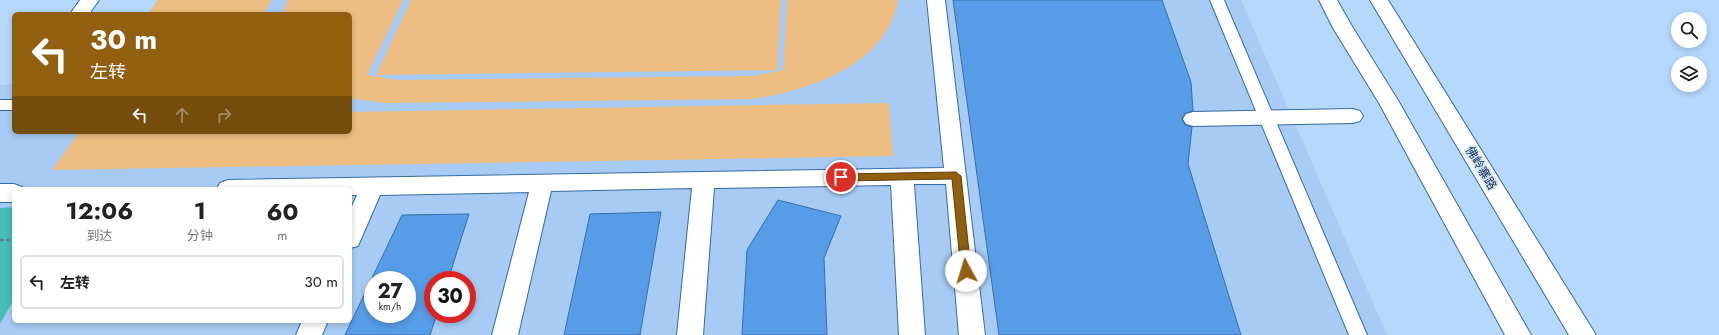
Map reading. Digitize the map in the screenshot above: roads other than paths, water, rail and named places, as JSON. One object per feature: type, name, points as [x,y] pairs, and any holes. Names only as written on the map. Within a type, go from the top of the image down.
[{"type":"street","points":[[81,12],[90,0]]},
{"type":"street","points":[[96,12],[105,0]]},
{"type":"street","points":[[936,0],[972,335]]},
{"type":"street","points":[[1328,0],[1343,28],[1389,102],[1518,335]]},
{"type":"street","name":"佛岭寨路","points":[[1379,0],[1583,335]]},
{"type":"street","points":[[1194,119],[1353,116]]},
{"type":"street","points":[[902,176],[912,335]]},
{"type":"street","points":[[324,187],[956,176]]},
{"type":"street","points":[[690,335],[704,180]]},
{"type":"street","points":[[505,335],[542,183]]},
{"type":"street","points":[[352,234],[372,186]]},
{"type":"street","points":[[0,193],[12,193]]},
{"type":"street","points":[[309,335],[314,323]]},
{"type":"lane","points":[[1217,0],[1358,335]]},
{"type":"lane","points":[[0,105],[12,105]]}]
